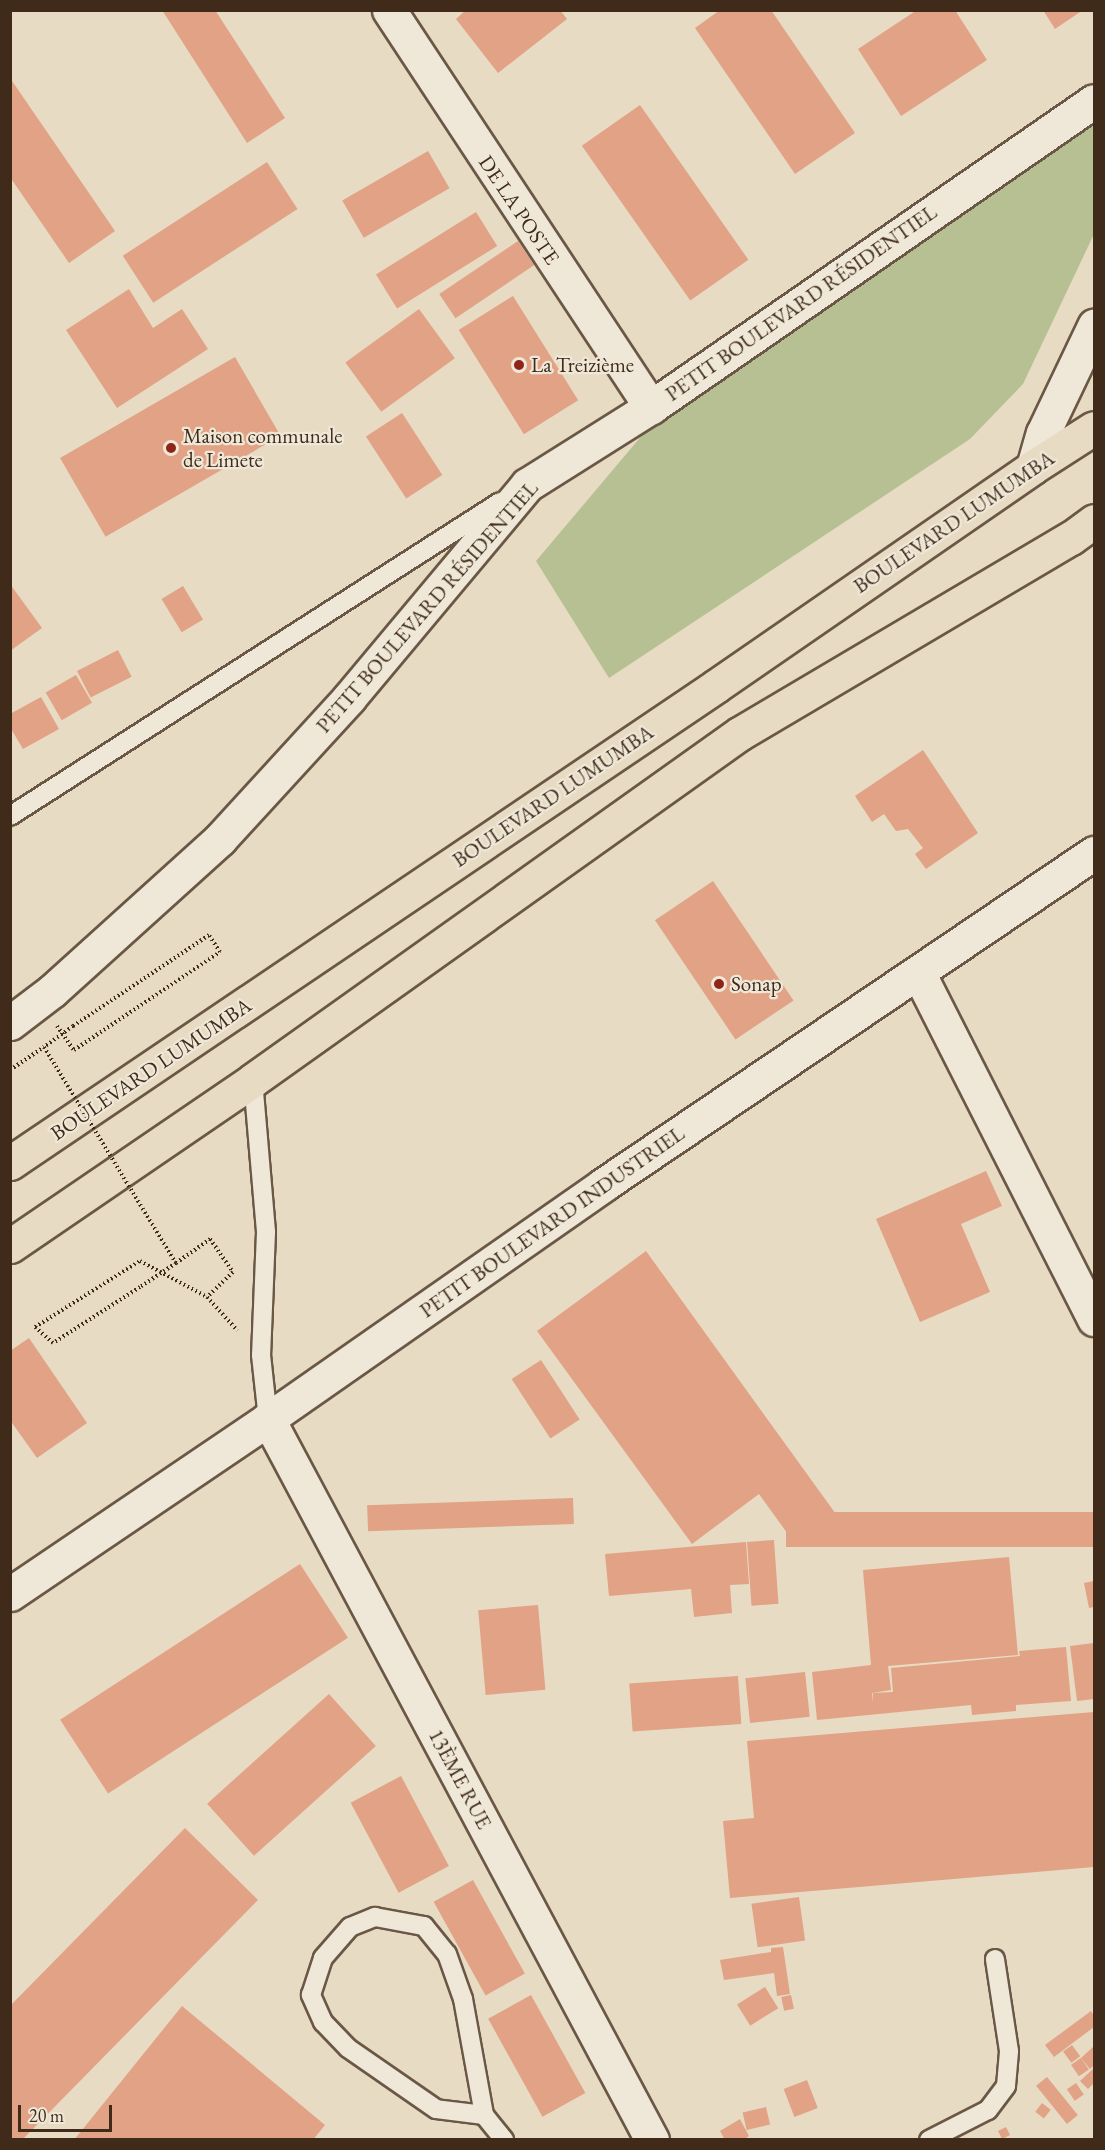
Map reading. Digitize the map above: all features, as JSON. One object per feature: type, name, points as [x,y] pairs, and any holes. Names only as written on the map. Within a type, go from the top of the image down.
[{"type":"highway","name":"BOULEVARD LUMUMBA","points":[[10,1163],[696,699],[1033,467],[1095,428]]},
{"type":"highway","points":[[10,1245],[253,1080],[739,734],[1071,538],[1095,521]]},
{"type":"street","name":"DE LA POSTE","points":[[388,10],[651,407]]},
{"type":"street","name":"PETIT BOULEVARD RÉSIDENTIEL","points":[[10,1023],[39,1001],[220,839],[349,698],[527,485],[651,407],[1095,101]]},
{"type":"street","points":[[1033,467],[1044,433],[1095,326]]},
{"type":"street","name":"PETIT BOULEVARD INDUSTRIEL","points":[[10,1594],[268,1419],[603,1185],[919,974],[1095,853]]},
{"type":"street","points":[[919,974],[1095,1319]]},
{"type":"street","name":"13ÈME RUE","points":[[268,1419],[652,2139]]},
{"type":"lane","points":[[10,816],[527,485]]},
{"type":"lane","points":[[253,1080],[266,1232],[261,1355],[268,1419]]},
{"type":"lane","points":[[484,2115],[436,2109],[348,2048],[323,2022],[311,1995],[323,1958],[350,1927],[375,1917],[424,1926],[447,1954],[463,1999],[484,2115],[504,2139]]},
{"type":"lane","points":[[929,2139],[988,2110],[1006,2086],[1009,2050],[995,1959]]},
{"type":"path","points":[[10,1070],[44,1047],[73,1026],[209,935],[220,952],[74,1050],[39,1001]]},
{"type":"path","points":[[44,1047],[176,1263]]},
{"type":"path","points":[[207,1296],[233,1272],[210,1239],[176,1263],[140,1287],[52,1343],[35,1327],[140,1262],[207,1296],[261,1355]]},
{"type":"green space","points":[[1094,113],[1094,234],[1023,384],[970,439],[609,678],[536,561],[644,433]]},
{"type":"building","points":[[162,10],[215,10],[285,118],[247,143]]},
{"type":"building","points":[[466,10],[560,10],[567,19],[498,73],[456,19]]},
{"type":"building","points":[[720,10],[771,10],[855,133],[795,174],[695,28]]},
{"type":"building","points":[[917,10],[955,10],[987,60],[901,116],[858,49]]},
{"type":"building","points":[[1043,10],[1083,10],[1055,29]]},
{"type":"building","points":[[10,78],[115,231],[69,263],[10,177]]},
{"type":"building","points":[[640,105],[748,260],[690,301],[582,146]]},
{"type":"building","points":[[428,151],[450,188],[364,238],[342,200]]},
{"type":"building","points":[[267,162],[297,209],[153,303],[123,256]]},
{"type":"building","points":[[476,212],[497,246],[397,308],[376,275]]},
{"type":"building","points":[[518,241],[534,265],[455,318],[439,294]]},
{"type":"building","points":[[129,289],[153,328],[182,309],[208,349],[117,408],[66,330]]},
{"type":"building","name":"La Treizième","points":[[513,296],[578,400],[524,434],[459,330]]},
{"type":"building","points":[[419,309],[455,358],[381,412],[345,362]]},
{"type":"building","name":"Maison communale de Limete","points":[[235,357],[280,436],[106,537],[60,458]]},
{"type":"building","points":[[402,413],[442,475],[406,498],[366,436]]},
{"type":"building","points":[[10,584],[42,628],[10,651]]},
{"type":"building","points":[[183,586],[203,619],[182,632],[162,599]]},
{"type":"building","points":[[118,650],[132,677],[91,698],[77,671]]},
{"type":"building","points":[[76,675],[92,703],[62,720],[46,692]]},
{"type":"building","points":[[41,697],[59,729],[23,749],[10,727],[10,714]]},
{"type":"building","points":[[923,750],[978,833],[926,869],[915,854],[923,848],[908,829],[896,831],[884,814],[872,822],[855,796]]},
{"type":"building","points":[[713,881],[794,1000],[735,1040],[655,920]]},
{"type":"building","points":[[986,1171],[1002,1206],[961,1224],[990,1292],[920,1322],[876,1219]]},
{"type":"building","points":[[646,1251],[846,1528],[790,1537],[759,1494],[692,1544],[537,1331]]},
{"type":"building","points":[[29,1338],[87,1423],[37,1458],[10,1420],[10,1351]]},
{"type":"building","points":[[541,1360],[580,1420],[550,1439],[512,1379]]},
{"type":"building","points":[[573,1498],[574,1524],[368,1531],[367,1505]]},
{"type":"building","points":[[786,1512],[1094,1512],[1094,1547],[786,1547]]},
{"type":"building","points":[[774,1540],[778,1604],[752,1606],[747,1542]]},
{"type":"building","points":[[746,1542],[749,1584],[730,1585],[732,1613],[694,1617],[691,1589],[609,1596],[605,1554]]},
{"type":"building","points":[[1009,1557],[1018,1655],[888,1666],[891,1690],[872,1693],[873,1703],[873,1693],[893,1692],[891,1668],[1020,1656],[1019,1651],[1066,1647],[1071,1701],[1016,1705],[1016,1711],[972,1715],[971,1705],[817,1720],[812,1672],[871,1665],[863,1570]]},
{"type":"building","points":[[300,1564],[348,1638],[108,1794],[60,1720]]},
{"type":"building","points":[[1094,1581],[1094,1607],[1089,1608],[1084,1583]]},
{"type":"building","points":[[538,1605],[545,1690],[486,1695],[478,1610]]},
{"type":"building","points":[[1094,1643],[1094,1699],[1077,1701],[1070,1646]]},
{"type":"building","points":[[805,1672],[810,1717],[750,1723],[745,1678]]},
{"type":"building","points":[[738,1676],[741,1724],[633,1731],[629,1684]]},
{"type":"building","points":[[329,1694],[376,1746],[254,1856],[207,1804]]},
{"type":"building","points":[[1094,1712],[1094,1867],[730,1898],[723,1821],[754,1818],[747,1741]]},
{"type":"building","points":[[401,1776],[449,1866],[399,1893],[351,1803]]},
{"type":"building","points":[[185,1828],[258,1900],[22,2140],[10,2140],[10,2006]]},
{"type":"building","points":[[473,1880],[525,1974],[486,1995],[434,1902]]},
{"type":"building","points":[[799,1897],[805,1941],[758,1947],[751,1904]]},
{"type":"building","points":[[783,1947],[790,1994],[777,1996],[774,1973],[724,1980],[720,1960],[771,1952],[771,1948]]},
{"type":"building","points":[[765,1987],[778,2008],[750,2026],[737,2004]]},
{"type":"building","points":[[531,1995],[585,2093],[542,2117],[488,2019]]},
{"type":"building","points":[[791,1995],[794,2009],[784,2011],[781,1997]]},
{"type":"building","points":[[182,2006],[325,2125],[313,2140],[74,2140]]},
{"type":"building","points":[[1091,2011],[1094,2016],[1094,2027],[1054,2057],[1045,2045]]},
{"type":"building","points":[[1072,2045],[1080,2056],[1071,2063],[1063,2051]]},
{"type":"building","points":[[1094,2046],[1094,2065],[1090,2069],[1081,2058]]},
{"type":"building","points":[[1081,2058],[1089,2070],[1079,2076],[1071,2065]]},
{"type":"building","points":[[1094,2068],[1094,2083],[1088,2089],[1080,2081]]},
{"type":"building","points":[[1047,2077],[1078,2115],[1067,2124],[1036,2086]]},
{"type":"building","points":[[807,2080],[818,2108],[794,2117],[784,2089]]},
{"type":"building","points":[[1076,2083],[1084,2095],[1075,2101],[1067,2089]]},
{"type":"building","points":[[1042,2103],[1051,2110],[1044,2118],[1035,2112]]},
{"type":"building","points":[[766,2107],[770,2125],[747,2130],[743,2112]]},
{"type":"building","points":[[740,2119],[749,2136],[743,2140],[725,2140],[720,2131]]},
{"type":"building","points":[[1006,2127],[1010,2135],[1002,2139],[998,2131]]},
{"type":"place","name":"La Treizième","points":[[519,365]]},
{"type":"place","name":"Maison communale de Limete","points":[[171,448]]},
{"type":"place","name":"Sonap","points":[[719,984]]}]
